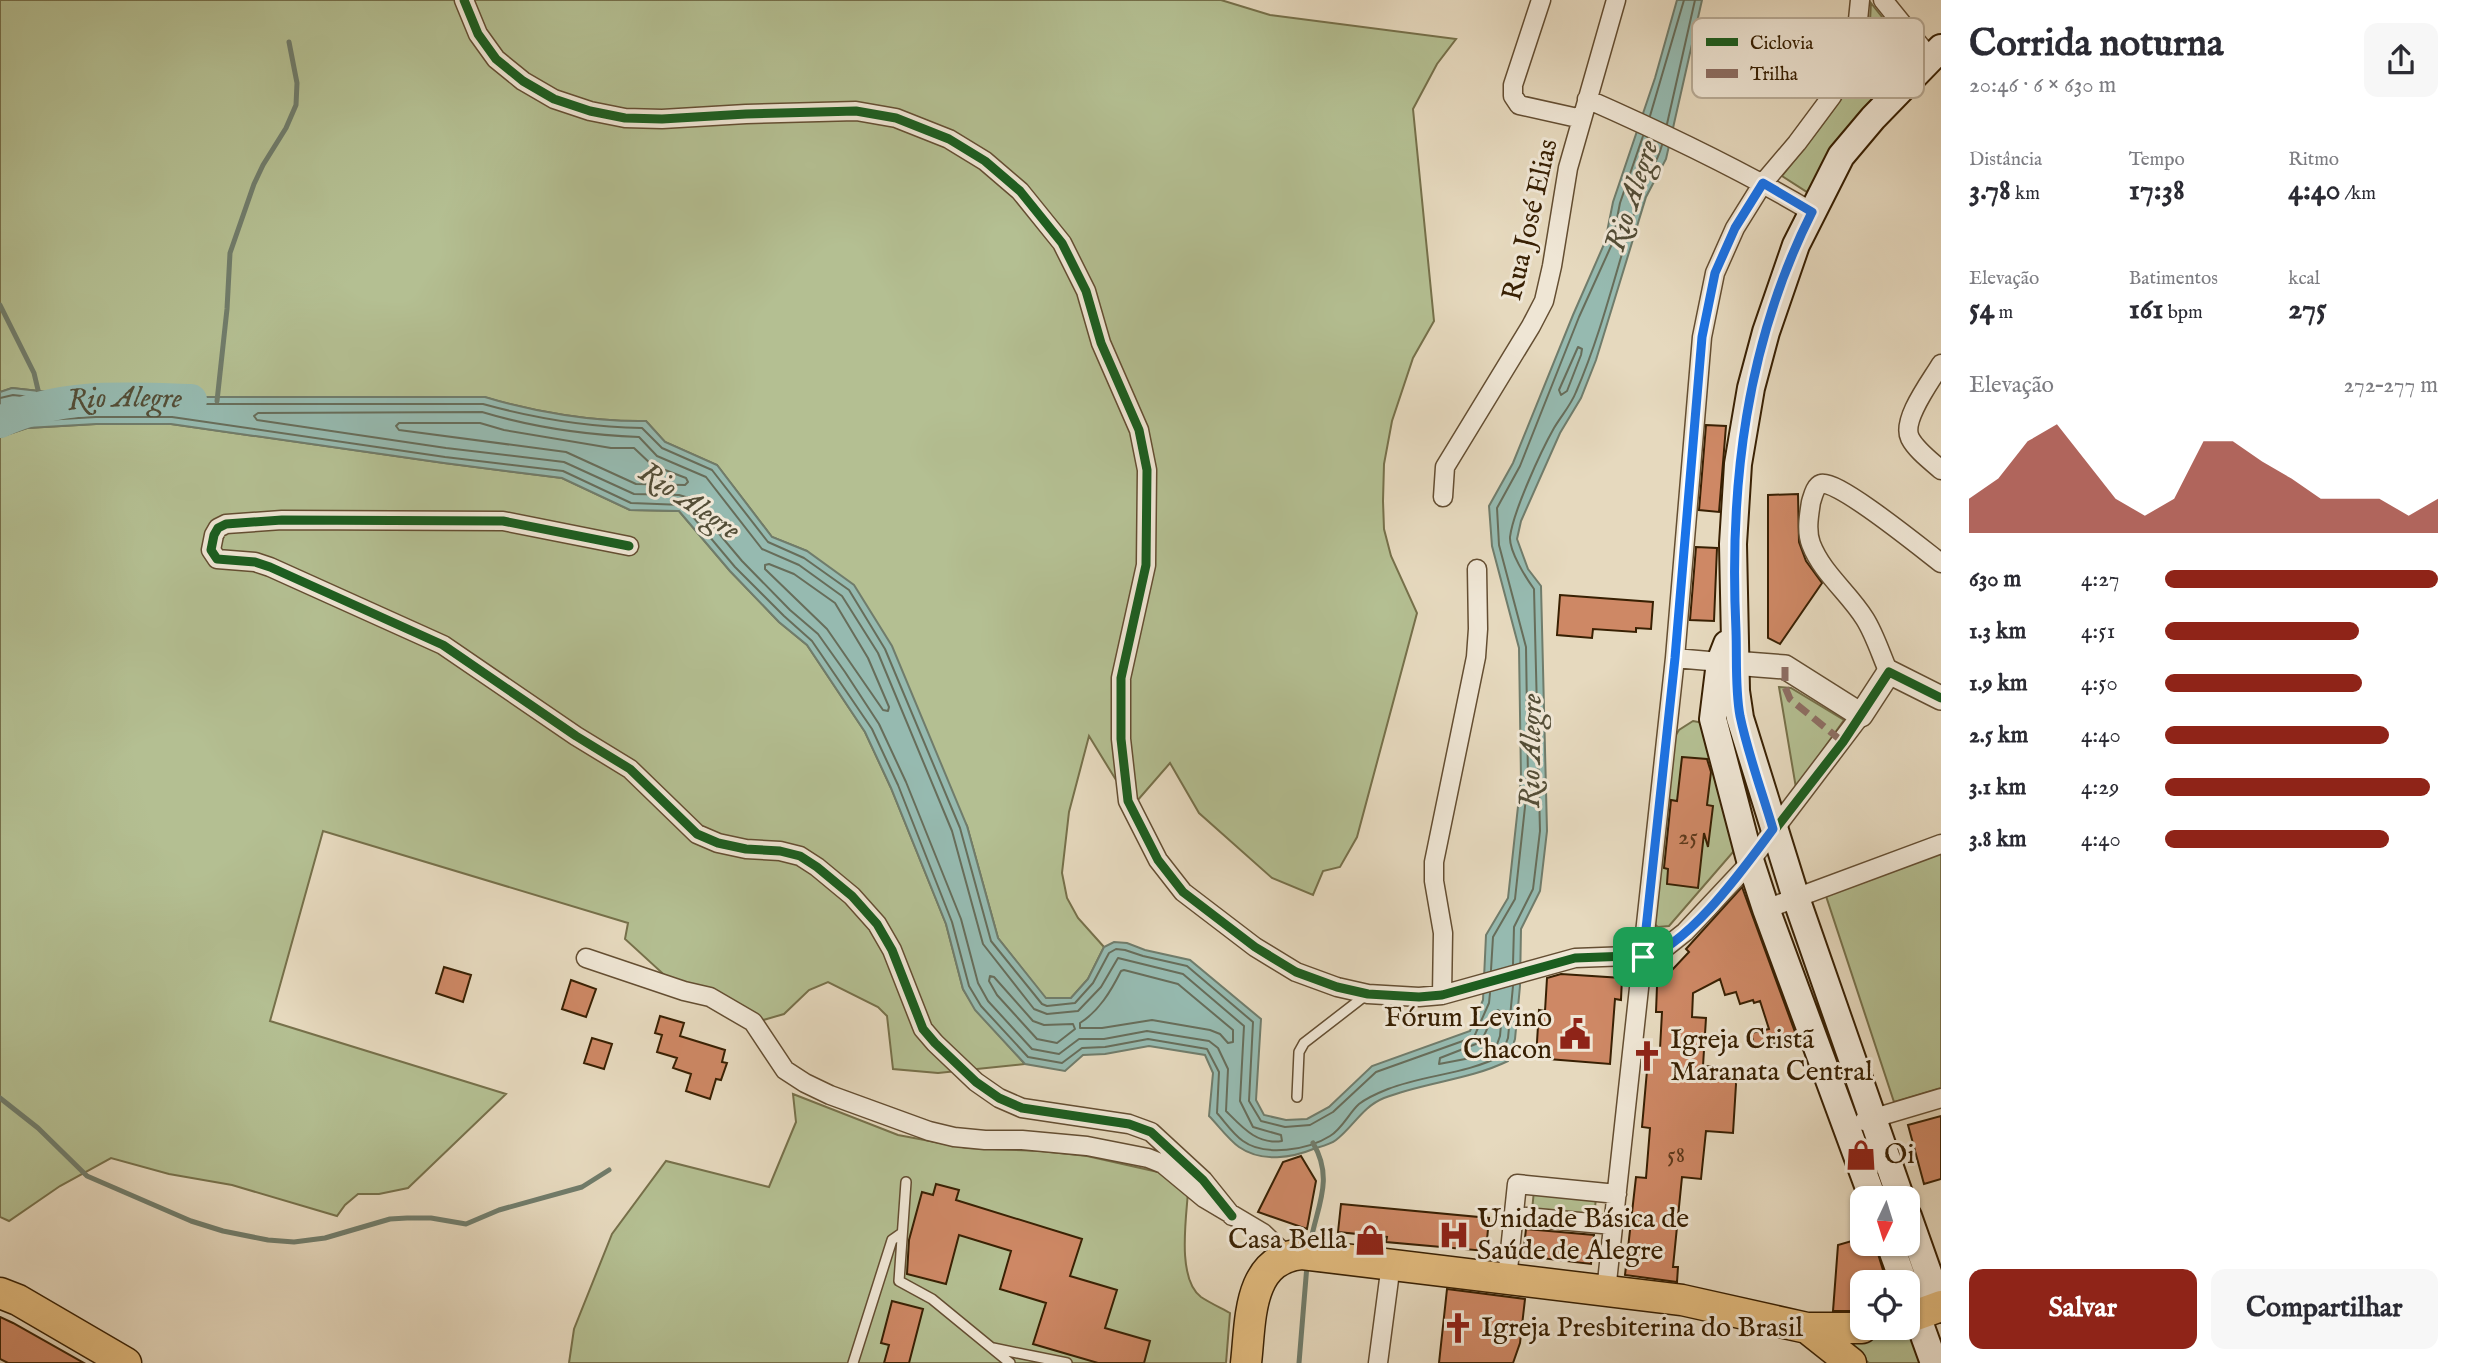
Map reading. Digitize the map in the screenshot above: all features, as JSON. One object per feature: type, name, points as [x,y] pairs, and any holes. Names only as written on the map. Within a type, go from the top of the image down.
[{"type":"highway","points":[[1247,1363],[1257,1286],[1268,1269],[1304,1255],[1682,1300],[1807,1328],[1850,1328]]},
{"type":"highway","points":[[0,1293],[18,1300],[126,1363]]},
{"type":"highway","points":[[1807,1328],[1852,1363]]},
{"type":"main road","points":[[1868,1186],[1766,909],[1750,860],[1713,719],[1729,662],[1735,622],[1734,531],[1738,464],[1751,387],[1766,332],[1796,245],[1841,156],[1892,98]]},
{"type":"main road","points":[[1729,662],[1737,691],[1740,718],[1773,829],[1896,1186]]},
{"type":"main road","points":[[1916,1256],[1934,1363]]},
{"type":"street","points":[[464,0],[478,34],[496,59],[523,81],[554,99],[590,111],[625,118],[662,120],[746,114],[856,111],[896,118],[949,139],[985,161],[1020,191],[1062,243],[1086,291],[1101,343],[1139,429],[1147,470],[1146,565],[1121,678],[1121,739],[1128,801],[1158,860],[1183,892],[1255,947],[1296,972],[1336,987],[1368,994],[1419,997],[1442,995],[1575,958],[1656,955],[1685,932],[1750,860],[1843,742],[1889,673]]},
{"type":"street","points":[[1541,0],[1513,85],[1513,96],[1519,106],[1582,119]]},
{"type":"street","name":"Rua José Elias","points":[[1443,497],[1445,467],[1544,302],[1569,169],[1616,0]]},
{"type":"street","points":[[1858,18],[1860,0]]},
{"type":"street","points":[[1883,0],[1901,18]]},
{"type":"street","points":[[1606,1291],[1675,658],[1702,337],[1715,273],[1735,228],[1763,183],[1831,98]]},
{"type":"street","points":[[1587,99],[1674,138],[1763,183],[1812,212]]},
{"type":"street","points":[[1938,376],[1910,417],[1908,431],[1911,439],[1941,470]]},
{"type":"street","points":[[1941,564],[1867,507],[1830,483],[1817,487],[1812,496],[1808,520],[1810,543],[1865,619],[1889,673],[1941,698]]},
{"type":"street","points":[[629,546],[503,521],[282,520],[226,524],[218,528],[211,550],[217,559],[262,565],[443,645],[576,736],[630,769],[697,834],[718,843],[746,849],[780,851],[800,856],[817,867],[852,896],[877,924],[892,950],[923,1029],[934,1043],[976,1082],[999,1098],[1022,1108],[1118,1122],[1150,1132],[1203,1180],[1232,1216]]},
{"type":"street","points":[[1442,995],[1443,933],[1434,862],[1476,656],[1477,569]]},
{"type":"street","points":[[1675,658],[1784,667],[1861,715]]},
{"type":"street","points":[[1766,909],[1941,844]]},
{"type":"street","points":[[586,958],[710,997],[737,1011],[753,1022],[785,1070],[830,1095],[929,1131],[954,1137],[1054,1142],[1148,1158],[1163,1164],[1204,1198],[1232,1216],[1304,1255]]},
{"type":"street","points":[[1845,1126],[1941,1098]]},
{"type":"street","points":[[1507,1279],[1517,1184],[1617,1194]]},
{"type":"street","points":[[1514,1216],[1613,1226]]},
{"type":"street","points":[[1378,1363],[1391,1264]]},
{"type":"lane","points":[[1297,1097],[1299,1052],[1304,1043],[1368,994]]},
{"type":"lane","points":[[906,1182],[899,1281],[932,1299],[1010,1363]]},
{"type":"lane","points":[[853,1363],[892,1240],[902,1233]]},
{"type":"lane","points":[[992,1348],[1067,1363]]},
{"type":"green space","points":[[0,0],[1221,0],[1270,15],[1456,39],[1437,64],[1413,109],[1434,321],[1413,358],[1392,421],[1384,464],[1384,529],[1391,556],[1417,613],[1357,837],[1340,867],[1323,871],[1313,895],[1272,878],[1199,813],[1170,763],[1137,801],[1116,780],[1089,736],[1069,812],[1062,873],[1067,898],[1078,918],[1104,947],[1088,979],[1071,998],[1046,999],[998,938],[967,826],[807,551],[772,537],[717,465],[665,442],[646,421],[564,415],[484,397],[163,397],[130,401],[12,388],[0,392]]},
{"type":"green space","points":[[1871,3],[1883,18],[1870,18]]},
{"type":"green space","points":[[1842,98],[1876,98],[1838,144],[1807,192],[1782,176]]},
{"type":"green space","points":[[171,424],[562,478],[630,510],[679,511],[730,571],[779,622],[807,645],[865,732],[891,788],[946,924],[963,989],[976,1010],[1025,1064],[938,1073],[893,1069],[887,1016],[878,1007],[828,982],[809,990],[784,1014],[760,1021],[684,993],[625,939],[628,923],[323,831],[270,1021],[506,1094],[408,1188],[379,1194],[358,1194],[337,1216],[232,1185],[169,1174],[111,1158],[60,1186],[9,1221],[0,1217],[0,437],[27,428]]},
{"type":"green space","points":[[1779,687],[1791,688],[1844,720],[1796,788]]},
{"type":"green space","points":[[1693,721],[1704,723],[1740,844],[1669,926],[1658,927],[1653,923],[1674,738],[1679,730]]},
{"type":"green space","points":[[1941,852],[1941,1088],[1894,1102],[1826,896]]},
{"type":"green space","points":[[793,1094],[898,1135],[967,1148],[1087,1156],[1158,1172],[1188,1192],[1185,1248],[1189,1277],[1193,1288],[1201,1297],[1230,1313],[1226,1363],[569,1363],[574,1329],[612,1234],[666,1161],[769,1187],[796,1122]]},
{"type":"green space","points":[[1534,1191],[1596,1198],[1594,1217],[1532,1210]]},
{"type":"green space","points":[[1920,1330],[1932,1363],[1869,1363],[1837,1338],[1920,1340]]},
{"type":"water","points":[[1677,0],[1702,0],[1698,18],[1692,18],[1692,44],[1666,159],[1646,197],[1596,360],[1581,398],[1560,433],[1521,521],[1517,539],[1528,569],[1541,586],[1547,831],[1540,891],[1521,929],[1520,986],[1515,1039],[1508,1061],[1478,1073],[1384,1098],[1370,1106],[1334,1141],[1297,1154],[1277,1157],[1257,1155],[1239,1147],[1227,1136],[1209,1116],[1213,1073],[1205,1055],[1149,1046],[1083,1055],[1065,1071],[1025,1064],[975,1010],[963,989],[946,924],[891,788],[865,732],[807,645],[779,622],[730,571],[679,511],[630,510],[562,478],[171,424],[27,428],[0,437],[0,392],[12,388],[130,401],[163,397],[485,397],[564,415],[646,421],[665,442],[717,465],[772,537],[807,551],[854,585],[892,646],[967,826],[998,938],[1046,998],[1071,998],[1088,979],[1104,947],[1114,942],[1190,960],[1261,1019],[1256,1100],[1264,1115],[1286,1120],[1307,1119],[1329,1107],[1372,1066],[1470,1031],[1483,1000],[1486,935],[1508,898],[1521,779],[1519,648],[1492,546],[1489,506],[1513,463],[1605,242],[1613,202],[1655,78]]},
{"type":"building","points":[[1706,425],[1726,426],[1719,512],[1699,510]]},
{"type":"building","points":[[1798,494],[1799,542],[1806,561],[1822,583],[1780,644],[1768,638],[1768,495]]},
{"type":"building","points":[[1696,547],[1717,548],[1714,621],[1690,620]]},
{"type":"building","points":[[1560,595],[1653,602],[1651,629],[1636,628],[1636,632],[1593,629],[1592,638],[1557,635]]},
{"type":"building","points":[[1682,757],[1707,759],[1711,772],[1707,805],[1713,806],[1708,847],[1704,833],[1698,888],[1667,884],[1668,869],[1664,868],[1671,800],[1677,801]]},
{"type":"building","points":[[1742,887],[1799,1043],[1777,1049],[1775,1042],[1755,1048],[1751,1033],[1769,1029],[1760,1001],[1740,1004],[1736,992],[1725,995],[1720,979],[1693,993],[1692,1017],[1706,1018],[1703,1066],[1737,1068],[1733,1133],[1706,1131],[1701,1179],[1682,1177],[1673,1267],[1678,1267],[1677,1282],[1625,1275],[1636,1177],[1646,1178],[1650,1128],[1642,1127],[1649,1048],[1660,1049],[1662,1012],[1656,1012],[1657,986],[1689,952],[1686,949]]},
{"type":"building","points":[[444,967],[471,975],[463,1002],[436,993]]},
{"type":"building","name":"Fórum Levino Chacon","points":[[1561,974],[1622,978],[1621,1000],[1615,999],[1610,1064],[1536,1058],[1539,1010],[1545,1011],[1547,978]]},
{"type":"building","points":[[571,980],[596,989],[586,1017],[562,1009]]},
{"type":"building","points":[[660,1016],[684,1023],[680,1036],[725,1050],[722,1062],[727,1063],[721,1080],[716,1079],[710,1099],[686,1091],[691,1074],[673,1068],[677,1058],[657,1052],[662,1035],[655,1033]]},
{"type":"building","points":[[592,1038],[612,1044],[604,1069],[584,1063]]},
{"type":"building","points":[[1941,1116],[1941,1179],[1924,1184],[1908,1125]]},
{"type":"building","points":[[1301,1156],[1316,1181],[1307,1229],[1258,1212],[1283,1162]]},
{"type":"building","points":[[936,1184],[959,1190],[956,1200],[1082,1239],[1070,1276],[1117,1290],[1105,1328],[1150,1341],[1144,1363],[1098,1363],[1033,1344],[1046,1303],[1000,1289],[1011,1251],[959,1235],[946,1284],[907,1274],[909,1240],[922,1192],[933,1195]]},
{"type":"building","points":[[1341,1204],[1489,1218],[1486,1251],[1386,1242],[1387,1237],[1338,1232]]},
{"type":"building","points":[[1526,1229],[1594,1235],[1591,1264],[1523,1256]]},
{"type":"building","points":[[1850,1242],[1850,1256],[1879,1256],[1883,1270],[1850,1270],[1850,1311],[1833,1311],[1838,1245]]},
{"type":"building","points":[[1447,1289],[1525,1299],[1520,1343],[1513,1363],[1439,1363]]},
{"type":"building","points":[[892,1301],[923,1309],[909,1363],[884,1363],[889,1345],[881,1343]]},
{"type":"building","points":[[0,1317],[84,1363],[8,1363],[0,1359]]},
{"type":"waterway","points":[[217,401],[230,253],[254,184],[296,105],[297,83],[289,42]]},
{"type":"waterway","points":[[0,305],[34,373],[39,394]]},
{"type":"waterway","name":"Rio Alegre","points":[[0,422],[46,406],[94,399],[191,400]]},
{"type":"waterway","points":[[0,1098],[38,1128],[87,1176],[191,1221],[268,1240],[294,1242],[325,1238],[390,1219],[431,1218],[466,1224],[499,1210],[582,1187],[609,1170]]},
{"type":"waterway","points":[[1310,1245],[1323,1182],[1323,1169],[1313,1143]]},
{"type":"waterway","points":[[1299,1363],[1307,1265]]},
{"type":"marked path","points":[[1785,667],[1785,687],[1790,699],[1843,742]]},
{"type":"cycle path","points":[[464,0],[478,34],[496,59],[523,81],[554,99],[590,111],[625,118],[662,119],[856,111],[896,118],[949,139],[985,161],[1020,191],[1062,243],[1086,291],[1101,343],[1139,430],[1147,470],[1146,565],[1121,678],[1121,739],[1128,801],[1158,860],[1183,892],[1255,947],[1296,972],[1337,987],[1368,994],[1419,997],[1442,995],[1575,958],[1656,955],[1685,932],[1745,868],[1843,742],[1889,672],[1941,698]]},
{"type":"cycle path","points":[[629,546],[503,521],[282,520],[226,524],[218,528],[211,550],[217,559],[255,562],[270,567],[443,645],[576,736],[630,769],[697,834],[718,843],[746,849],[780,851],[800,856],[817,867],[852,896],[877,924],[892,950],[923,1029],[976,1082],[999,1098],[1022,1108],[1129,1124],[1151,1132],[1203,1180],[1232,1216]]},
{"type":"place","name":"Fórum Levino Chacon","points":[[1575,1034]]},
{"type":"place","name":"Igreja Cristã Maranata Central","points":[[1647,1056]]},
{"type":"place","name":"Oi","points":[[1861,1155]]},
{"type":"place","name":"Unidade Básica de Saúde de Alegre","points":[[1454,1235]]},
{"type":"place","name":"Casa Bella","points":[[1370,1240]]},
{"type":"place","name":"Igreja Presbiterina do Brasil","points":[[1458,1328]]},
{"type":"route","points":[[1763,183],[1812,212],[1796,245],[1766,332],[1751,387],[1738,464],[1733,544],[1737,691],[1740,718],[1773,829],[1745,868],[1685,932],[1656,955],[1643,957],[1675,658],[1702,337],[1715,273],[1735,228],[1763,183]]}]
